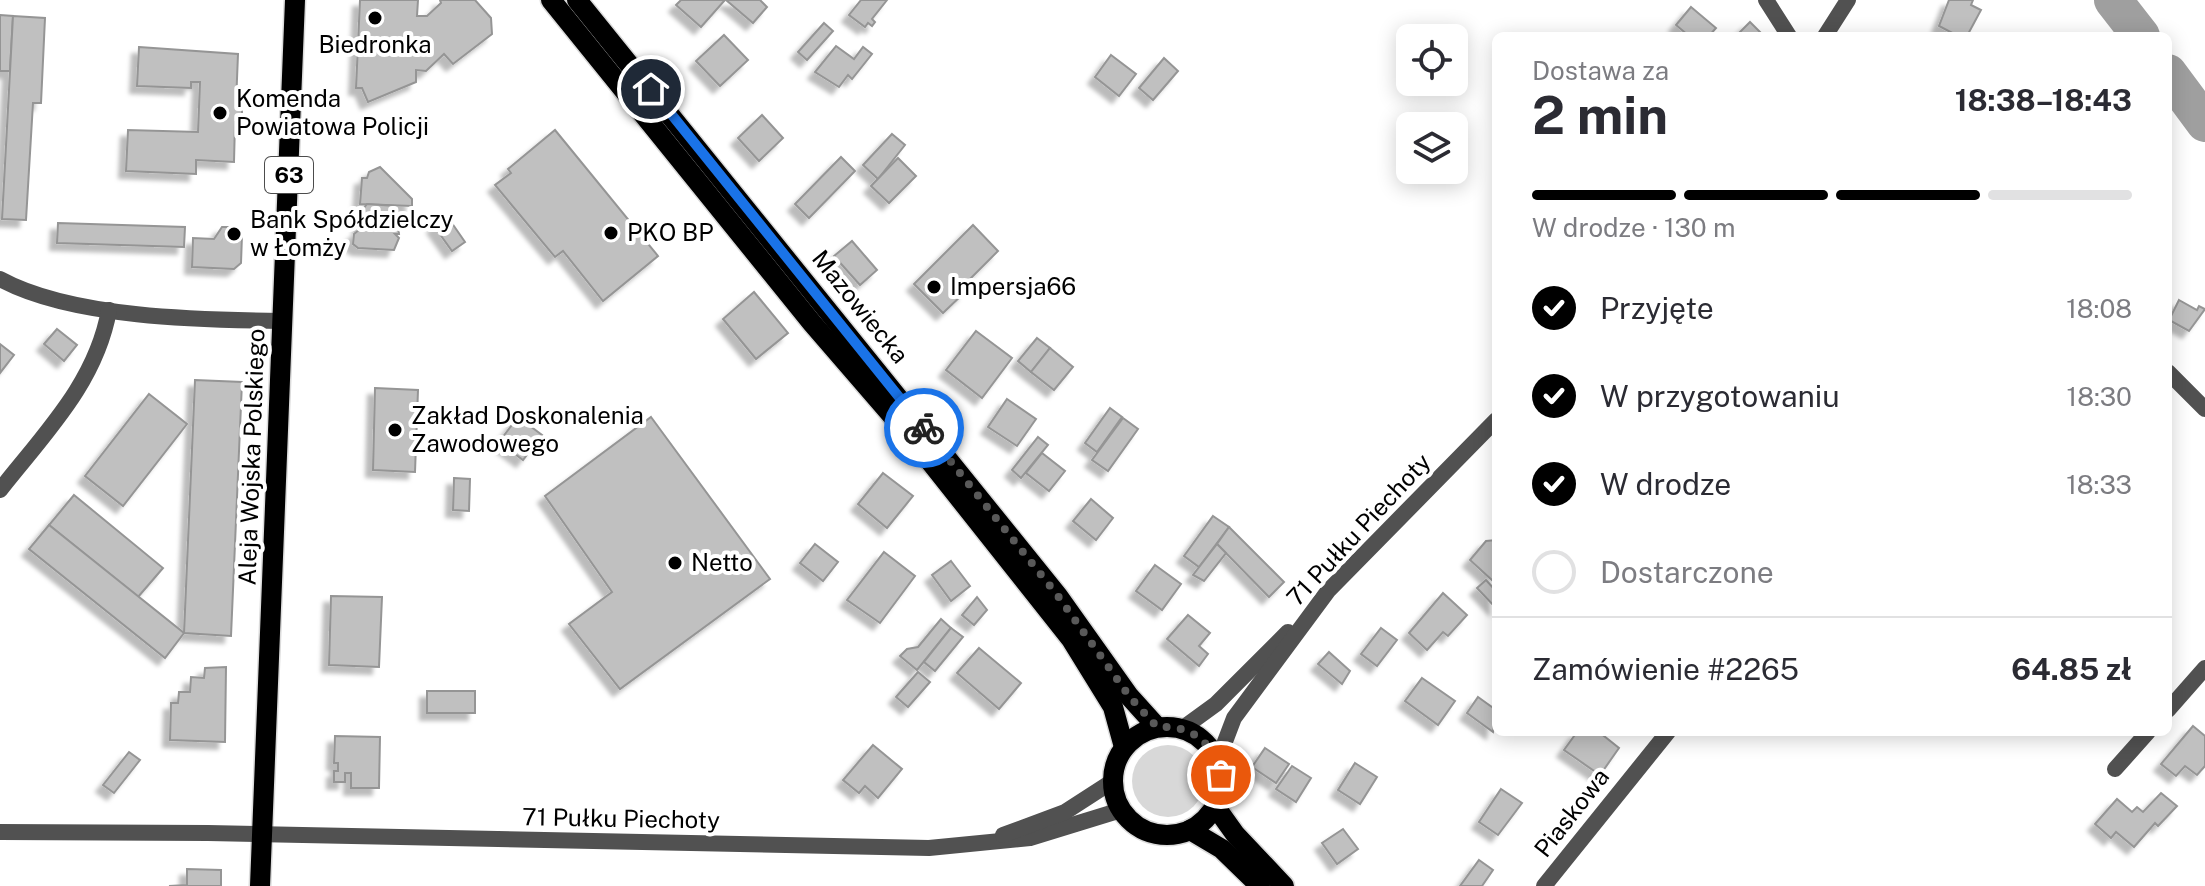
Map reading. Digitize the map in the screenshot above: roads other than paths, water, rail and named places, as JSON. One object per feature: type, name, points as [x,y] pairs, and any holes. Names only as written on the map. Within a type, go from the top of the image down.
[{"type":"main road","name":"Aleja Wojska Polskiego","points":[[260,886],[298,0]]},
{"type":"main road","name":"Mazowiecka","points":[[551,0],[1063,628],[1113,707],[1124,747]]},
{"type":"main road","name":"Mazowiecka","points":[[577,0],[1058,596],[1129,696],[1157,727]]},
{"type":"main road","points":[[1157,727],[1183,728],[1204,740],[1218,760],[1221,791],[1215,806],[1190,830],[1168,835],[1147,831],[1121,810],[1113,781],[1124,747],[1133,738],[1157,727]]},
{"type":"main road","points":[[1215,806],[1235,834],[1284,886]]},
{"type":"main road","points":[[1190,830],[1222,849],[1260,886]]},
{"type":"street","points":[[1766,0],[1786,32]]},
{"type":"street","points":[[1828,32],[1848,0]]},
{"type":"street","points":[[0,279],[16,288],[109,310],[282,321]]},
{"type":"street","points":[[0,490],[81,388],[104,335],[109,310]]},
{"type":"street","points":[[2172,376],[2205,409]]},
{"type":"street","name":"71 Pułku Piechoty","points":[[1218,760],[1234,718],[1328,591],[1492,424]]},
{"type":"street","points":[[1183,728],[1216,704],[1328,591]]},
{"type":"street","points":[[2172,705],[2205,668]]},
{"type":"street","name":"Piaskowa","points":[[1544,886],[1665,736]]},
{"type":"street","points":[[2115,769],[2144,736]]},
{"type":"street","name":"71 Pułku Piechoty","points":[[979,844],[1065,812],[1113,781]]},
{"type":"street","name":"71 Pułku Piechoty","points":[[0,832],[929,848],[1030,838],[1121,810]]},
{"type":"waterway","points":[[2113,0],[2138,32]]},
{"type":"waterway","points":[[2172,78],[2205,123]]},
{"type":"place","name":"Biedronka","points":[[375,18]]},
{"type":"place","name":"Komenda Powiatowa Policji","points":[[220,113]]},
{"type":"place","name":"PKO BP","points":[[611,233]]},
{"type":"place","name":"Bank Spółdzielczy w Łomży","points":[[234,234]]},
{"type":"place","name":"Impersja66","points":[[934,287]]},
{"type":"place","name":"Zakład Doskonalenia Zawodowego","points":[[395,430]]},
{"type":"place","name":"Netto","points":[[675,563]]}]
